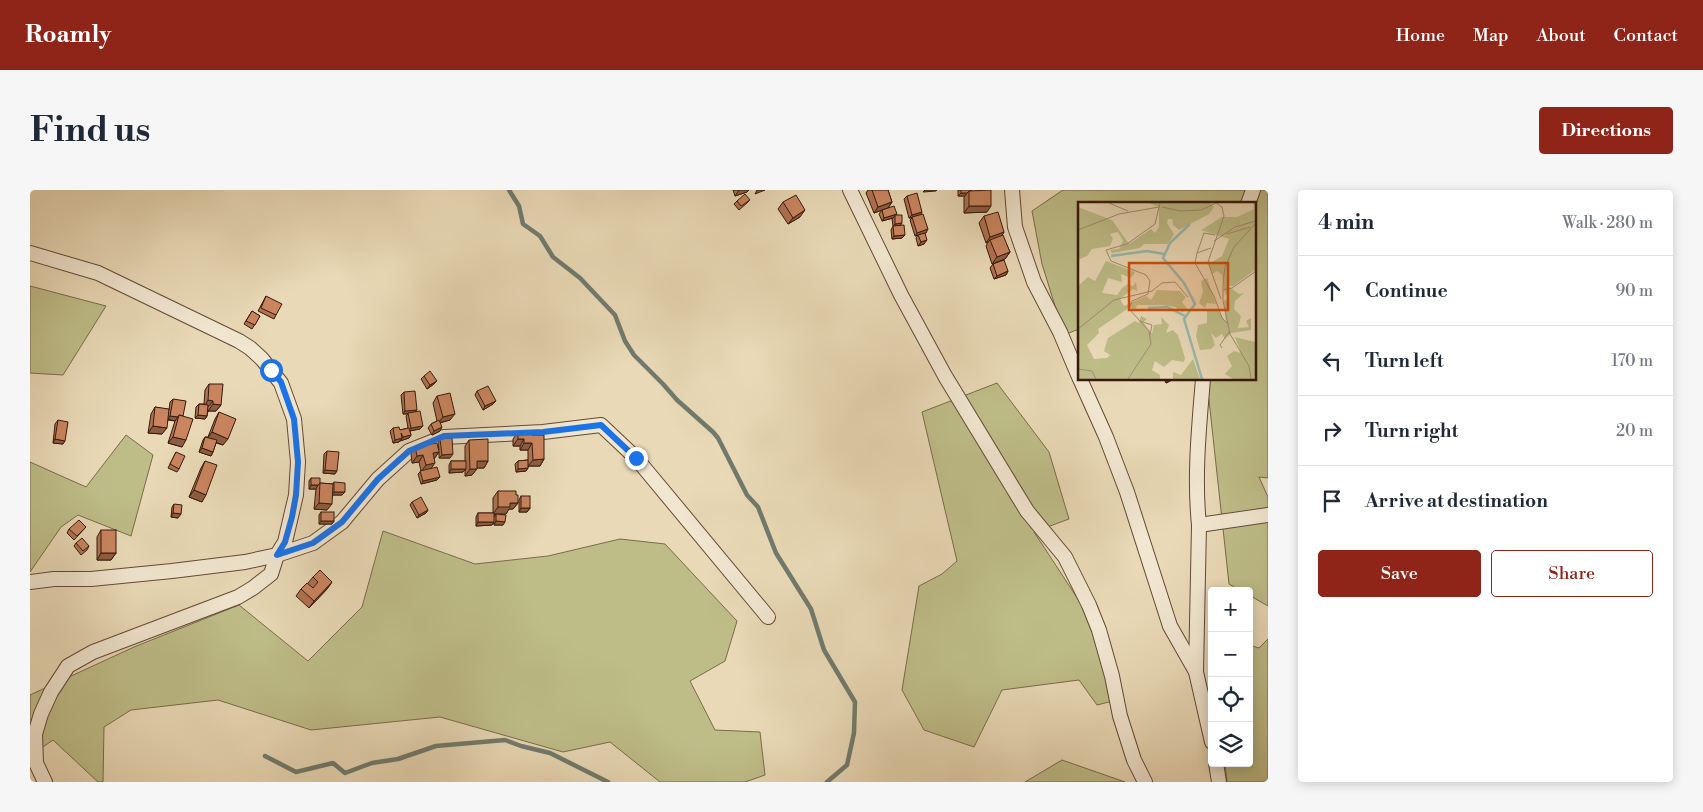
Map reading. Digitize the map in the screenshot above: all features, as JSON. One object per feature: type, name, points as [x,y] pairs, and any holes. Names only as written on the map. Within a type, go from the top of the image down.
[{"type":"street","points":[[850,190],[897,288],[945,376],[1027,511],[1065,557],[1089,605],[1099,630],[1112,676],[1120,716],[1134,760],[1145,782]]},
{"type":"street","points":[[1012,190],[1015,228],[1034,282],[1060,332],[1078,373]]},
{"type":"street","points":[[1249,202],[1253,190]]},
{"type":"street","points":[[30,253],[98,273],[119,282],[250,348],[281,382],[294,419],[298,462],[296,495],[292,517],[285,542],[277,555],[271,574],[238,598],[93,652],[68,666],[50,692],[40,714],[35,734],[36,763],[44,782]]},
{"type":"street","points":[[1081,380],[1106,437],[1127,492],[1170,626],[1196,672]]},
{"type":"street","points":[[1203,380],[1198,459],[1197,509],[1199,526],[1196,672],[1208,724]]},
{"type":"street","points":[[30,582],[54,579],[91,579],[172,571],[246,562],[277,555],[313,543],[342,522],[378,479],[409,451],[444,436],[543,432],[601,425],[636,458],[768,617]]},
{"type":"street","points":[[1199,526],[1268,515]]},
{"type":"street","points":[[1217,767],[1219,782]]},
{"type":"shaded area","points":[[1063,190],[1268,190],[1268,478],[1259,477],[1268,497],[1268,606],[1253,597],[1253,587],[1234,587],[1229,584],[1209,400],[1201,380],[1256,380],[1256,202],[1078,202],[1078,329],[1064,335],[1042,264],[1032,211]]},
{"type":"shaded area","points":[[30,286],[106,306],[63,375],[30,373]]},
{"type":"shaded area","points":[[997,383],[1049,452],[1069,519],[1034,532],[1089,616],[1117,700],[1097,705],[1079,680],[1002,690],[974,747],[924,730],[902,690],[919,586],[942,574],[957,561],[922,412]]},
{"type":"shaded area","points":[[126,435],[153,455],[131,536],[78,515],[61,527],[30,572],[30,462],[86,487]]},
{"type":"shaded area","points":[[383,531],[475,564],[548,556],[620,539],[665,544],[737,621],[725,661],[690,681],[715,730],[760,732],[765,775],[745,782],[660,782],[610,742],[563,752],[440,717],[311,730],[218,700],[131,710],[104,727],[103,782],[98,782],[53,740],[30,756],[30,695],[134,647],[239,605],[308,661],[362,607]]},
{"type":"shaded area","points":[[1268,639],[1268,782],[1227,782],[1225,767],[1253,767],[1253,646],[1259,648]]},
{"type":"shaded area","points":[[1062,760],[1125,782],[1025,782]]},
{"type":"building","points":[[872,190],[888,190],[892,202],[878,207]]},
{"type":"building","points":[[961,190],[971,190],[971,191],[961,193]]},
{"type":"building","points":[[991,190],[991,206],[969,206],[969,191]]},
{"type":"building","points":[[917,193],[922,212],[912,215],[907,196]]},
{"type":"building","points":[[745,194],[750,200],[741,206],[737,201]]},
{"type":"building","points":[[796,195],[805,210],[793,218],[783,202]]},
{"type":"building","points":[[894,206],[897,214],[884,218],[882,210]]},
{"type":"building","points":[[998,212],[1004,232],[990,237],[984,216]]},
{"type":"building","points":[[923,214],[928,229],[917,233],[912,217]]},
{"type":"building","points":[[895,215],[902,215],[902,223],[895,224]]},
{"type":"building","points":[[904,225],[905,235],[894,236],[893,226]]},
{"type":"building","points":[[925,233],[927,240],[921,242],[918,235]]},
{"type":"building","points":[[1003,235],[1010,252],[997,257],[990,240]]},
{"type":"building","points":[[1004,260],[1008,271],[997,276],[993,264]]},
{"type":"building","points":[[266,296],[282,304],[276,315],[261,308]]},
{"type":"building","points":[[252,311],[260,316],[255,325],[246,321]]},
{"type":"building","points":[[430,371],[437,381],[430,385],[424,376]]},
{"type":"building","points":[[209,384],[223,384],[221,405],[213,404],[213,401],[208,400]]},
{"type":"building","points":[[488,386],[496,401],[485,406],[477,391]]},
{"type":"building","points":[[415,391],[417,410],[405,411],[404,392]]},
{"type":"building","points":[[450,393],[455,414],[443,417],[437,396]]},
{"type":"building","points":[[173,399],[186,401],[183,416],[170,416]]},
{"type":"building","points":[[199,404],[208,405],[207,416],[198,415]]},
{"type":"building","points":[[155,407],[169,409],[167,428],[153,426]]},
{"type":"building","points":[[420,411],[423,426],[411,428],[408,413]]},
{"type":"building","points":[[219,412],[236,419],[228,439],[212,432]]},
{"type":"building","points":[[179,415],[193,419],[186,440],[173,437]]},
{"type":"building","points":[[58,420],[68,422],[65,441],[55,439]]},
{"type":"building","points":[[439,420],[442,427],[434,431],[431,424]]},
{"type":"building","points":[[399,427],[400,430],[409,428],[411,435],[403,437],[401,433],[402,438],[395,440],[393,428]]},
{"type":"building","points":[[518,432],[532,432],[532,435],[544,435],[544,459],[533,460],[532,443],[524,443],[524,439],[518,439]]},
{"type":"building","points":[[205,437],[217,440],[213,452],[202,448]]},
{"type":"building","points":[[452,438],[453,454],[442,455],[440,439]]},
{"type":"building","points":[[488,439],[488,461],[477,461],[477,469],[470,469],[469,440]]},
{"type":"building","points":[[437,443],[439,452],[433,453],[435,463],[426,465],[423,455],[417,456],[415,447]]},
{"type":"building","points":[[327,451],[339,452],[337,471],[325,470]]},
{"type":"building","points":[[176,452],[185,456],[179,469],[170,464]]},
{"type":"building","points":[[528,460],[528,468],[518,469],[518,461]]},
{"type":"building","points":[[205,461],[217,465],[206,495],[194,490]]},
{"type":"building","points":[[451,461],[466,461],[466,469],[451,469]]},
{"type":"building","points":[[437,467],[440,477],[423,481],[420,471]]},
{"type":"building","points":[[311,478],[320,478],[320,483],[318,485],[311,485]]},
{"type":"building","points":[[334,482],[345,483],[345,492],[334,492]]},
{"type":"building","points":[[320,483],[333,484],[332,504],[319,503]]},
{"type":"building","points":[[498,491],[516,491],[518,503],[510,503],[510,507],[498,507]]},
{"type":"building","points":[[521,496],[530,496],[530,508],[521,508]]},
{"type":"building","points":[[421,497],[428,510],[419,515],[412,502]]},
{"type":"building","points":[[174,504],[182,505],[181,514],[173,513]]},
{"type":"building","points":[[321,512],[334,512],[334,521],[321,521]]},
{"type":"building","points":[[478,513],[494,513],[494,522],[478,522]]},
{"type":"building","points":[[496,514],[506,515],[505,522],[496,521]]},
{"type":"building","points":[[79,520],[86,527],[77,536],[69,529]]},
{"type":"building","points":[[101,530],[116,530],[116,553],[101,553]]},
{"type":"building","points":[[82,538],[89,546],[83,551],[76,543]]},
{"type":"building","points":[[320,570],[332,582],[314,601],[301,589],[307,583],[313,588],[318,582],[313,577]]},
{"type":"waterway","points":[[509,190],[519,206],[523,224],[540,236],[553,257],[580,278],[615,315],[625,341],[634,355],[677,400],[718,438],[747,495],[758,507],[776,553],[811,609],[824,650],[855,702],[854,733],[847,765],[827,782]]},
{"type":"waterway","points":[[265,756],[296,772],[333,763],[345,773],[372,763],[398,759],[436,746],[505,740],[550,753],[608,782]]},
{"type":"route","points":[[271,370],[281,382],[294,419],[298,462],[296,495],[292,517],[285,542],[277,555],[313,543],[342,522],[378,479],[409,451],[444,436],[543,432],[601,425],[636,458]]}]
